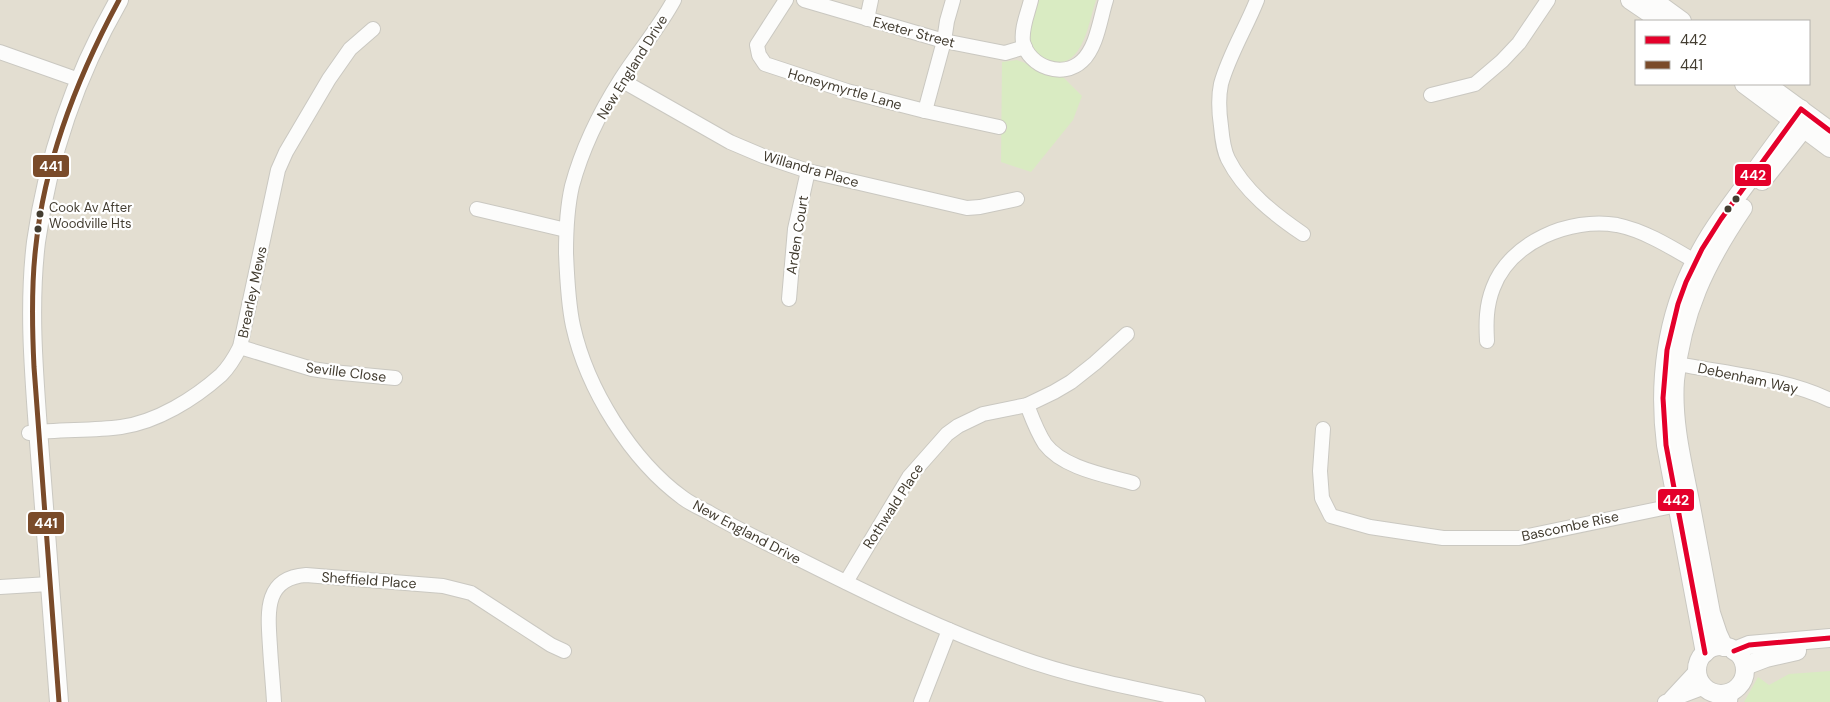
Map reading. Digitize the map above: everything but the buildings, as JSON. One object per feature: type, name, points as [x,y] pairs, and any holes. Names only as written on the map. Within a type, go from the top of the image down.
[{"type":"street","points":[[50,702],[45,584],[34,432],[22,326],[23,283],[28,232],[42,162],[107,0]]},
{"type":"street","points":[[75,78],[119,0]]},
{"type":"street","name":"New England Drive","points":[[674,0],[620,80],[596,123],[582,154],[572,188],[566,230],[567,274],[573,325],[580,352],[600,400],[621,433],[649,467],[683,498],[726,523],[846,582],[949,630],[1029,660],[1089,678],[1198,702]]},
{"type":"street","name":"Honeymyrtle Lane","points":[[786,0],[757,45],[759,55],[765,64],[847,91],[999,127]]},
{"type":"street","name":"Exeter Street","points":[[804,0],[944,42],[1005,53],[1025,47]]},
{"type":"street","points":[[867,19],[872,0]]},
{"type":"street","points":[[925,111],[944,42],[953,0]]},
{"type":"street","points":[[1031,0],[1023,34],[1025,47],[1034,60],[1055,70],[1062,70],[1077,64],[1086,56],[1094,40],[1106,0]]},
{"type":"street","points":[[1257,0],[1221,84],[1218,100],[1223,141],[1228,158],[1246,184],[1280,218],[1303,234]]},
{"type":"street","points":[[1431,95],[1475,84],[1502,61],[1519,43],[1548,0]]},
{"type":"street","points":[[1630,0],[1660,20]]},
{"type":"street","points":[[1653,0],[1681,20]]},
{"type":"street","name":"Brearley Mews","points":[[34,432],[121,427],[158,416],[184,402],[222,374],[240,347],[278,170],[286,152],[329,79],[350,49],[372,29]]},
{"type":"street","points":[[0,52],[75,78]]},
{"type":"street","name":"Willandra Place","points":[[620,80],[730,142],[763,156],[808,171],[967,208],[1017,199]]},
{"type":"street","points":[[1746,85],[1802,119],[1830,131]]},
{"type":"street","points":[[1767,85],[1830,148]]},
{"type":"street","points":[[1667,701],[1722,695],[1736,688],[1742,682],[1745,674],[1745,666],[1741,658],[1729,649],[1718,634],[1684,503],[1666,445],[1662,382],[1671,363],[1672,325],[1700,264],[1709,236],[1802,119]]},
{"type":"street","name":"Arden Court","points":[[789,299],[795,229],[808,171]]},
{"type":"street","points":[[477,209],[566,230]]},
{"type":"street","points":[[1488,341],[1486,317],[1493,288],[1503,269],[1520,252],[1546,235],[1571,226],[1617,225],[1641,232],[1700,264]]},
{"type":"street","name":"Rothwald Place","points":[[846,582],[909,477],[946,434],[983,414],[1027,405],[1054,392],[1072,382],[1127,334]]},
{"type":"street","name":"Seville Close","points":[[240,347],[312,369],[396,378]]},
{"type":"street","name":"Debenham Way","points":[[1671,363],[1748,377],[1809,391],[1830,400]]},
{"type":"street","points":[[1027,405],[1040,436],[1053,452],[1065,461],[1133,484]]},
{"type":"street","name":"Bascombe Rise","points":[[1323,428],[1320,471],[1322,498],[1331,516],[1370,527],[1442,538],[1519,538],[1684,503]]},
{"type":"street","points":[[1684,503],[1705,653]]},
{"type":"street","name":"Sheffield Place","points":[[274,702],[269,607],[275,591],[288,579],[296,576],[306,575],[443,586],[458,589],[476,596],[551,645],[564,651]]},
{"type":"street","points":[[0,587],[45,584]]},
{"type":"street","points":[[45,584],[59,702]]},
{"type":"street","points":[[921,702],[949,630]]},
{"type":"street","points":[[1722,695],[1700,679],[1698,670],[1698,663],[1705,653],[1713,648],[1729,649],[1830,638]]},
{"type":"street","points":[[1745,666],[1790,652],[1830,649]]},
{"type":"street","points":[[1667,701],[1698,670]]},
{"type":"shaded area","points":[[0,0],[1830,0],[1830,702],[0,702]]},
{"type":"green space","points":[[1038,0],[1096,0],[1078,51],[1071,58],[1063,62],[1043,59],[1028,43]]},
{"type":"green space","points":[[1017,60],[1063,77],[1082,96],[1073,120],[1031,172],[1001,162],[1002,62]]},
{"type":"green space","points":[[1830,671],[1830,702],[1744,702],[1758,677],[1769,685],[1789,674]]},
{"type":"transit line","name":"441","points":[[59,702],[34,367],[32,306],[34,260],[40,213],[55,149],[77,88],[119,0]]},
{"type":"transit line","name":"442","points":[[1705,653],[1666,445],[1663,398],[1667,350],[1678,304],[1702,249],[1721,219],[1801,109],[1830,131]]},
{"type":"transit line","name":"442","points":[[1734,651],[1749,645],[1830,638]]},
{"type":"place","name":"Cook Av After Woodville Hts","points":[[40,214]]}]
